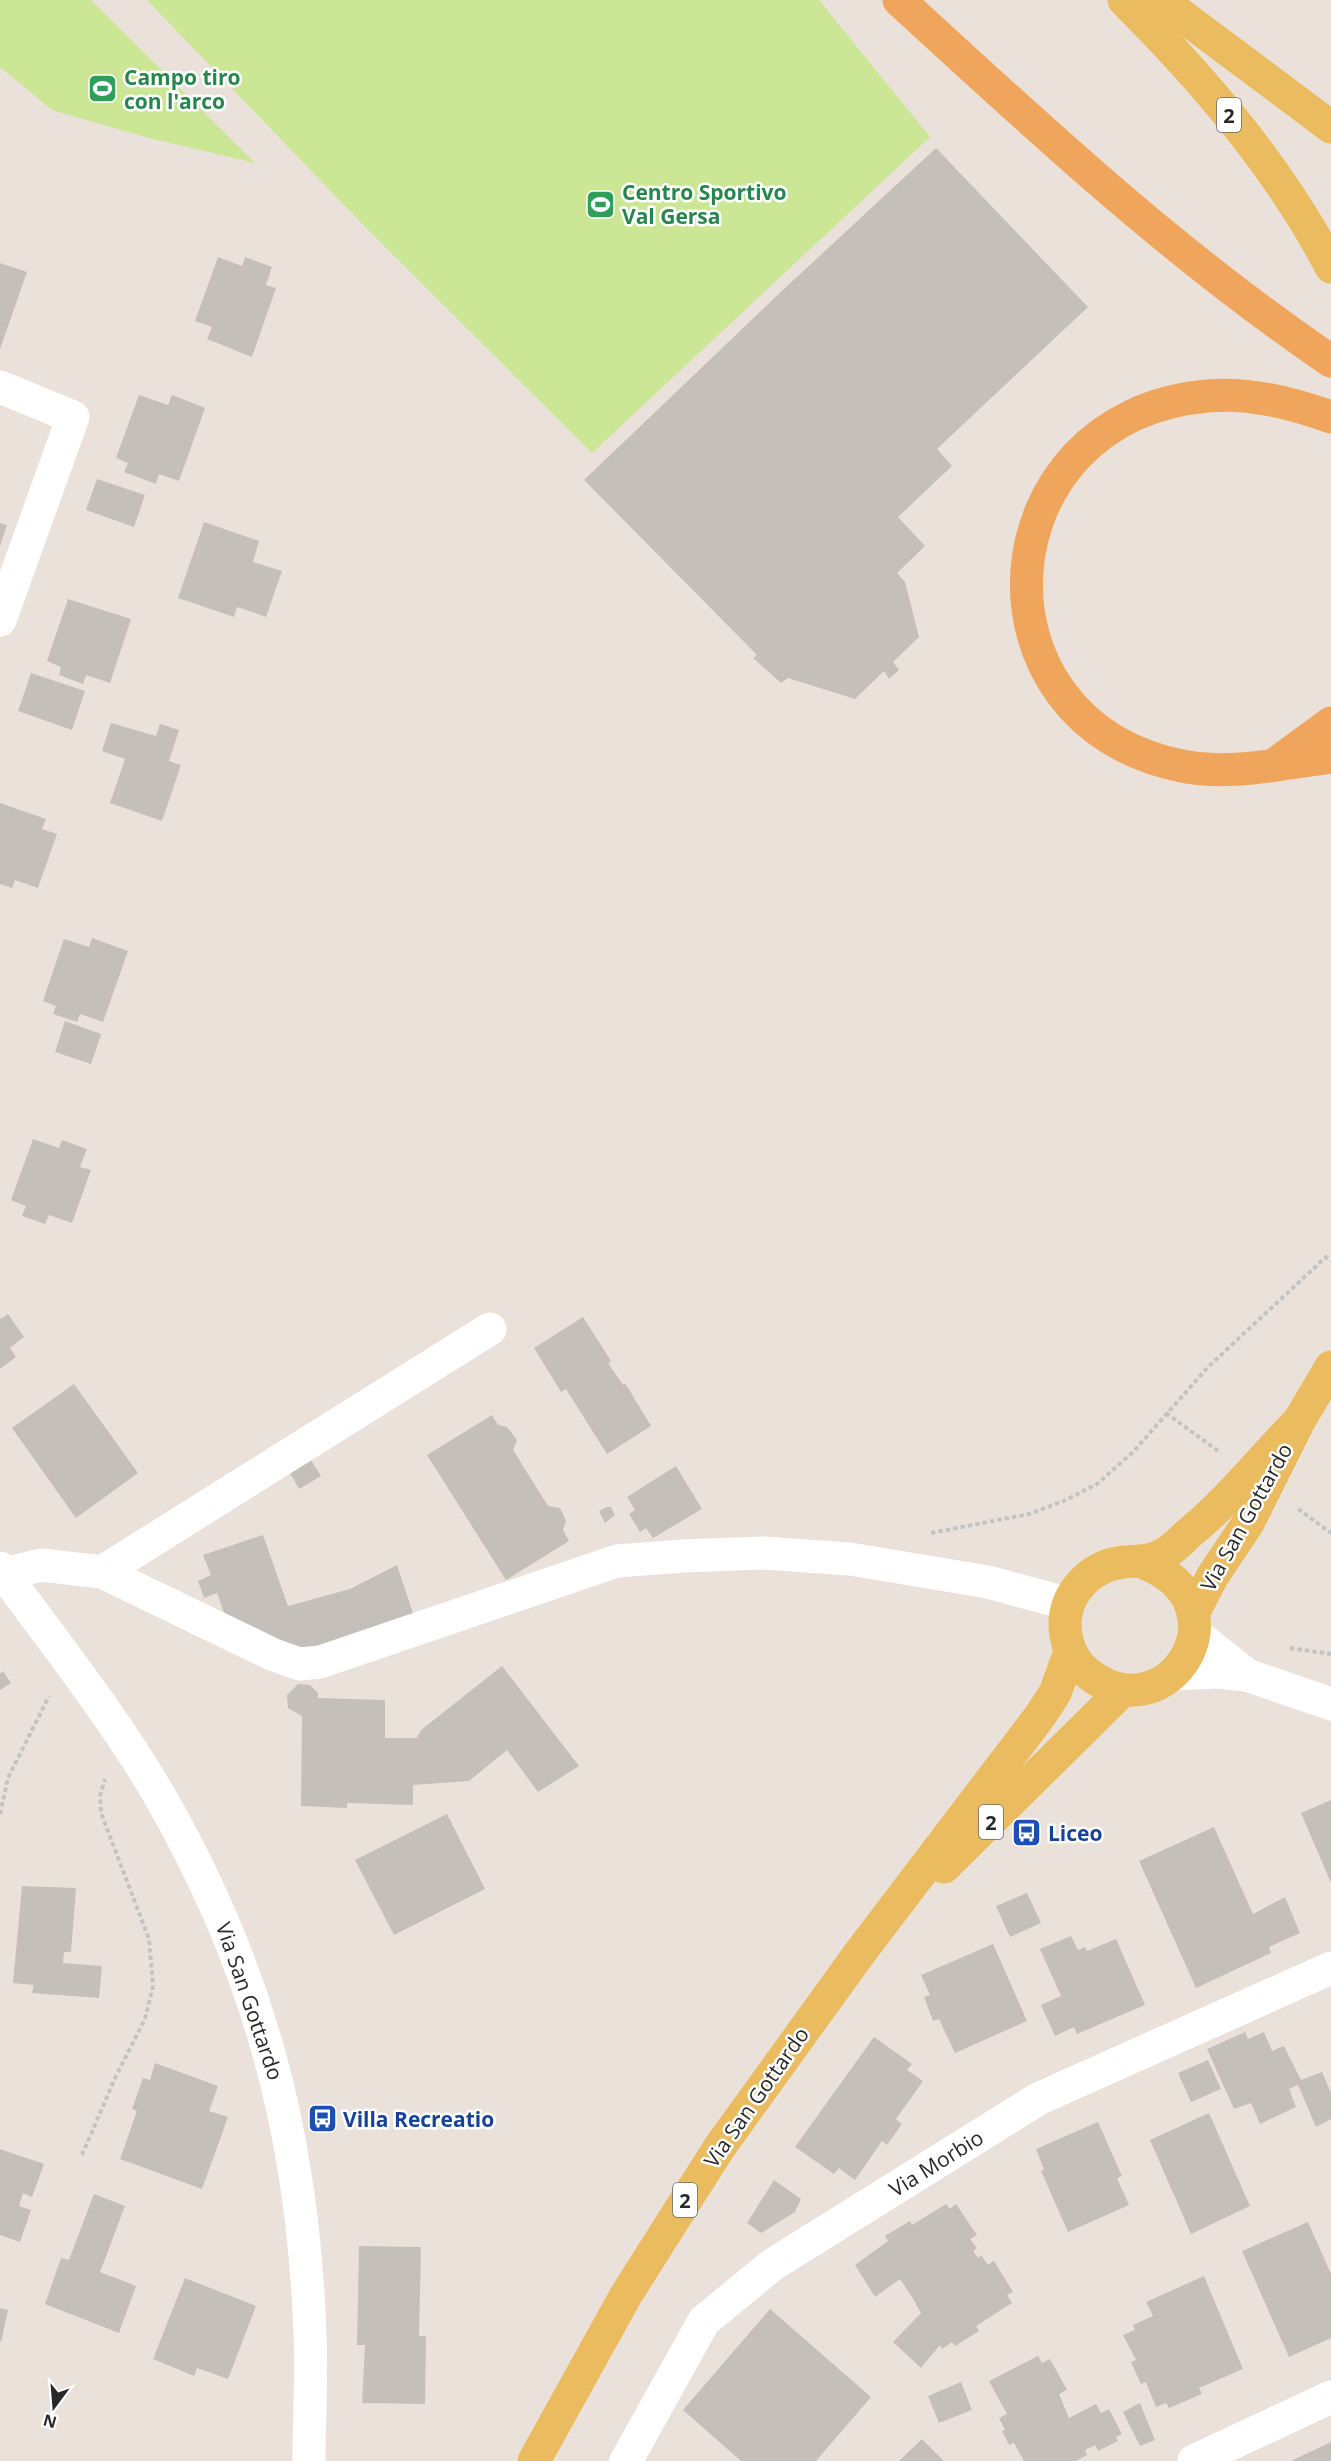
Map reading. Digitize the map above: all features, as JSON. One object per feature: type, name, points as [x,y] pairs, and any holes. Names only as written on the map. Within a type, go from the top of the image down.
[{"type":"highway","points":[[899,0],[1121,200],[1282,328],[1331,362]]},
{"type":"highway","points":[[1331,417],[1276,400],[1207,396],[1148,408],[1125,418],[1081,450],[1063,470],[1048,495],[1029,548],[1025,577],[1031,629],[1052,678],[1083,718],[1105,736],[1129,750],[1185,767],[1212,768],[1274,764],[1331,757]]},
{"type":"highway","points":[[1274,764],[1331,723]]},
{"type":"main road","name":"2","points":[[1124,0],[1204,85],[1258,150],[1325,255]]},
{"type":"main road","points":[[1161,0],[1331,127]]},
{"type":"main road","name":"Via San Gottardo","points":[[1194,1624],[1212,1577],[1248,1523],[1299,1420],[1331,1367]]},
{"type":"main road","name":"Via San Gottardo","points":[[1144,1563],[1166,1553],[1202,1523],[1299,1420]]},
{"type":"main road","points":[[1126,1561],[1144,1563],[1162,1570],[1177,1581],[1188,1596],[1194,1624],[1187,1655],[1173,1674],[1148,1688],[1123,1690],[1101,1684],[1083,1670],[1070,1652],[1065,1620],[1077,1587],[1091,1574],[1107,1565],[1126,1561]]},
{"type":"main road","name":"Via San Gottardo","points":[[534,2461],[626,2295],[681,2205],[758,2091],[1040,1716],[1055,1693],[1070,1652]]},
{"type":"main road","name":"Via San Gottardo","points":[[859,1954],[1123,1690]]},
{"type":"street","points":[[0,387],[73,417],[0,620]]},
{"type":"street","points":[[102,1572],[490,1329]]},
{"type":"street","points":[[2,1571],[41,1565],[102,1572],[274,1655],[300,1664],[320,1662],[617,1561],[763,1553],[850,1559],[988,1582],[1069,1604]]},
{"type":"street","name":"Via San Gottardo","points":[[2,1571],[131,1751],[190,1851],[225,1922],[247,1979],[282,2096],[304,2234],[310,2336],[309,2461]]},
{"type":"street","points":[[1194,1624],[1247,1675]]},
{"type":"street","points":[[1173,1674],[1218,1672],[1247,1675],[1331,1704]]},
{"type":"street","name":"Via Morbio","points":[[626,2461],[704,2321],[772,2265],[1038,2099],[1331,1968]]},
{"type":"street","points":[[1194,2461],[1331,2397]]},
{"type":"path","points":[[913,1569],[924,1539],[929,1534],[939,1530],[1029,1514],[1066,1500],[1097,1484],[1133,1452],[1208,1367],[1326,1257],[1331,1260]]},
{"type":"path","points":[[1166,1413],[1206,1443]]},
{"type":"path","points":[[0,1814],[8,1778],[67,1659]]},
{"type":"path","points":[[82,2155],[116,2076],[146,2019],[153,1986],[149,1939],[101,1813],[103,1782],[131,1751]]},
{"type":"green space","name":"Campo tiro con l'arco","points":[[0,0],[91,0],[255,163],[149,138],[52,110],[0,67]]},
{"type":"green space","name":"Centro Sportivo Val Gersa","points":[[147,0],[819,0],[930,137],[592,453],[370,232]]},
{"type":"building","points":[[936,148],[1088,307],[937,449],[952,466],[898,517],[925,546],[897,573],[905,582],[919,637],[893,662],[899,670],[889,679],[884,671],[855,699],[788,678],[781,683],[753,658],[757,655],[584,480]]},
{"type":"building","points":[[218,257],[242,266],[245,257],[272,267],[266,285],[276,288],[252,357],[207,339],[212,327],[195,321]]},
{"type":"building","points":[[0,263],[27,272],[0,349]]},
{"type":"building","points":[[139,395],[168,405],[172,395],[205,408],[179,481],[159,474],[156,484],[124,472],[128,463],[116,458]]},
{"type":"building","points":[[97,479],[145,495],[134,527],[86,510]]},
{"type":"building","points":[[204,522],[259,541],[253,562],[282,571],[266,617],[237,607],[234,617],[178,598]]},
{"type":"building","points":[[0,523],[7,525],[0,546]]},
{"type":"building","points":[[68,599],[131,619],[110,683],[86,675],[83,684],[59,675],[61,667],[47,661]]},
{"type":"building","points":[[31,673],[85,691],[72,730],[18,711]]},
{"type":"building","points":[[111,723],[156,736],[160,724],[179,730],[169,761],[181,765],[162,821],[110,803],[125,759],[102,751]]},
{"type":"building","points":[[0,803],[46,819],[42,829],[57,834],[38,888],[15,880],[12,888],[0,884]]},
{"type":"building","points":[[92,938],[128,951],[103,1022],[80,1014],[77,1022],[53,1014],[56,1006],[43,1001],[64,939],[89,947]]},
{"type":"building","points":[[65,1021],[101,1034],[91,1064],[55,1052]]},
{"type":"building","points":[[33,1139],[59,1148],[62,1140],[87,1149],[80,1167],[91,1170],[72,1223],[49,1215],[45,1224],[22,1216],[26,1206],[11,1200]]},
{"type":"building","points":[[8,1314],[24,1337],[10,1348],[16,1357],[0,1369],[0,1317],[1,1319]]},
{"type":"building","points":[[583,1317],[611,1361],[608,1363],[623,1385],[625,1383],[651,1426],[607,1454],[566,1389],[561,1392],[534,1348]]},
{"type":"building","points":[[74,1384],[138,1473],[76,1518],[12,1428]]},
{"type":"building","points":[[492,1415],[498,1425],[507,1427],[517,1440],[513,1450],[548,1506],[560,1508],[566,1521],[563,1530],[569,1541],[506,1580],[427,1455]]},
{"type":"building","points":[[311,1460],[321,1476],[299,1489],[290,1473]]},
{"type":"building","points":[[676,1466],[702,1509],[653,1538],[646,1528],[640,1532],[629,1514],[635,1510],[627,1497]]},
{"type":"building","points":[[611,1507],[615,1515],[605,1523],[599,1511]]},
{"type":"building","points":[[263,1535],[288,1606],[350,1589],[397,1565],[415,1619],[310,1655],[227,1621],[217,1593],[204,1598],[198,1581],[211,1575],[203,1555]]},
{"type":"building","points":[[502,1666],[579,1766],[538,1792],[507,1750],[469,1781],[413,1785],[413,1805],[347,1803],[347,1808],[301,1806],[302,1716],[288,1708],[287,1695],[298,1684],[310,1685],[318,1693],[318,1698],[385,1700],[385,1738],[417,1738],[421,1730]]},
{"type":"building","points":[[3,1671],[11,1683],[0,1690],[0,1674]]},
{"type":"building","points":[[1331,1800],[1331,1883],[1301,1813]]},
{"type":"building","points":[[447,1814],[485,1889],[394,1935],[355,1860]]},
{"type":"building","points":[[1214,1827],[1253,1914],[1285,1897],[1300,1933],[1269,1947],[1271,1953],[1196,1988],[1139,1861]]},
{"type":"building","points":[[22,1886],[76,1888],[71,1952],[64,1952],[63,1963],[102,1966],[99,1998],[32,1993],[34,1985],[13,1983]]},
{"type":"building","points":[[1027,1893],[1041,1923],[1010,1937],[996,1906]]},
{"type":"building","points":[[1071,1936],[1078,1950],[1085,1947],[1087,1951],[1116,1939],[1145,2005],[1077,2034],[1074,2027],[1055,2036],[1041,2005],[1061,1996],[1040,1949]]},
{"type":"building","points":[[993,1944],[1027,2021],[955,2053],[939,2019],[933,2021],[924,1997],[930,1995],[921,1975]]},
{"type":"building","points":[[1245,2032],[1248,2039],[1264,2032],[1272,2051],[1284,2046],[1301,2080],[1322,2072],[1331,2093],[1331,2119],[1316,2127],[1298,2085],[1289,2089],[1296,2107],[1260,2124],[1251,2103],[1234,2109],[1207,2049]]},
{"type":"building","points":[[874,2037],[912,2064],[907,2070],[923,2081],[896,2119],[902,2124],[887,2145],[882,2141],[855,2180],[839,2168],[834,2174],[795,2147]]},
{"type":"building","points":[[1208,2060],[1221,2089],[1191,2102],[1178,2073]]},
{"type":"building","points":[[155,2063],[218,2086],[209,2111],[228,2117],[202,2189],[120,2159],[137,2111],[132,2109],[143,2078],[150,2080]]},
{"type":"building","points":[[1209,2113],[1250,2206],[1191,2234],[1150,2140]]},
{"type":"building","points":[[1098,2122],[1122,2176],[1117,2178],[1129,2205],[1068,2232],[1041,2171],[1044,2170],[1036,2149]]},
{"type":"building","points":[[0,2149],[44,2164],[32,2197],[23,2193],[19,2206],[31,2210],[20,2242],[0,2235]]},
{"type":"building","points":[[774,2180],[801,2199],[795,2212],[761,2233],[747,2223]]},
{"type":"building","points":[[94,2194],[125,2206],[100,2272],[136,2286],[119,2333],[45,2304],[61,2258],[69,2260]]},
{"type":"building","points":[[946,2204],[950,2209],[956,2204],[977,2235],[970,2239],[977,2248],[973,2251],[978,2258],[981,2255],[988,2265],[994,2261],[1013,2292],[1007,2295],[1012,2303],[976,2326],[979,2331],[955,2346],[952,2342],[942,2349],[940,2345],[921,2368],[893,2342],[921,2313],[912,2297],[900,2279],[875,2297],[855,2265],[888,2241],[885,2236],[910,2221],[912,2225]]},
{"type":"building","points":[[1308,2222],[1331,2274],[1331,2338],[1289,2357],[1242,2251]]},
{"type":"building","points":[[359,2246],[421,2247],[419,2336],[426,2336],[425,2404],[362,2403],[365,2345],[357,2345]]},
{"type":"building","points":[[1204,2276],[1243,2369],[1199,2388],[1202,2394],[1169,2408],[1166,2403],[1156,2407],[1146,2382],[1141,2384],[1131,2362],[1136,2360],[1123,2335],[1135,2330],[1133,2325],[1153,2316],[1146,2302]]},
{"type":"building","points":[[185,2278],[256,2306],[228,2379],[197,2368],[194,2376],[153,2359]]},
{"type":"building","points":[[0,2308],[8,2310],[1,2342],[0,2341]]},
{"type":"building","points":[[770,2309],[871,2397],[816,2461],[741,2461],[683,2410]]},
{"type":"building","points":[[1038,2356],[1042,2363],[1050,2359],[1067,2390],[1059,2394],[1069,2418],[1096,2404],[1101,2413],[1109,2409],[1122,2434],[1116,2437],[1118,2441],[1098,2451],[1095,2445],[1085,2450],[1087,2455],[1076,2461],[1024,2461],[1014,2443],[1009,2445],[1002,2431],[1005,2430],[999,2418],[1007,2414],[989,2381]]},
{"type":"building","points":[[961,2382],[972,2410],[939,2423],[928,2396]]},
{"type":"building","points":[[1140,2403],[1155,2440],[1140,2446],[1123,2412]]},
{"type":"building","points":[[922,2439],[944,2461],[899,2461]]},
{"type":"building","points":[[1331,2442],[1331,2461],[1291,2461],[1297,2458]]},
{"type":"place","name":"Campo tiro con l'arco","points":[[103,89]]},
{"type":"place","name":"Centro Sportivo Val Gersa","points":[[601,204]]},
{"type":"place","name":"Liceo","points":[[1027,1833]]},
{"type":"place","name":"Villa Recreatio","points":[[322,2119]]}]
